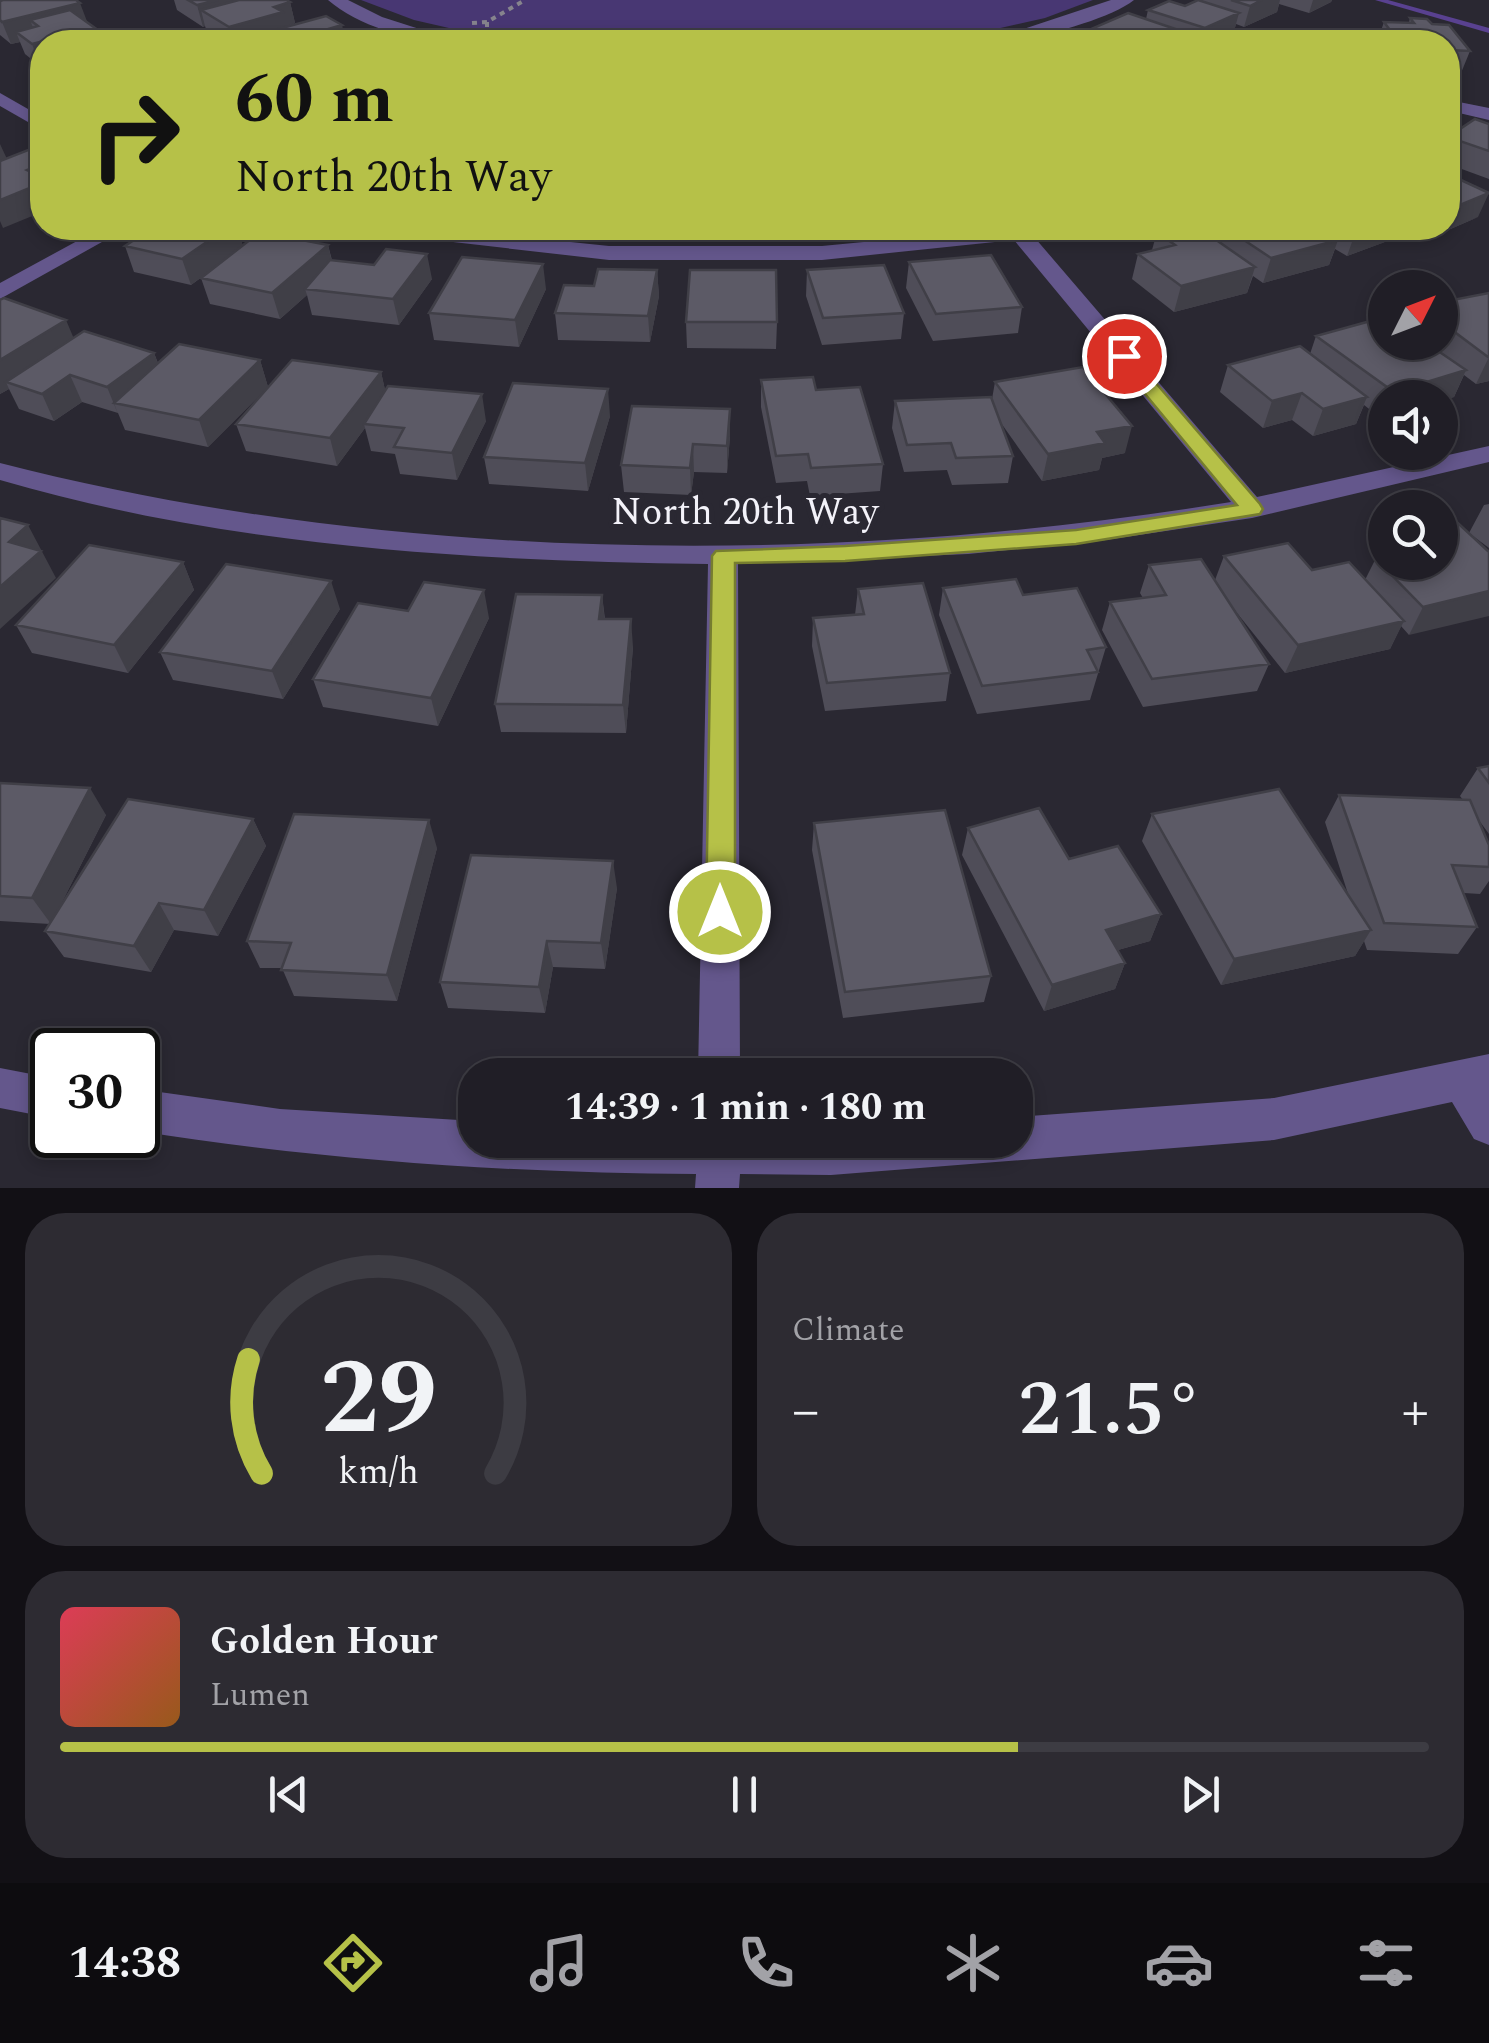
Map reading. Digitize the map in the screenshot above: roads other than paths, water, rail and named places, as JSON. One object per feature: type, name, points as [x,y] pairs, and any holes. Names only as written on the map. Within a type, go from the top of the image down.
[{"type":"street","points":[[336,0],[376,20],[409,30]]},
{"type":"street","points":[[1043,30],[1126,0]]},
{"type":"street","points":[[0,98],[30,117]]},
{"type":"street","points":[[1460,109],[1489,114]]},
{"type":"street","points":[[0,292],[94,240]]},
{"type":"street","points":[[491,240],[609,253],[822,253],[958,240]]},
{"type":"street","points":[[1026,240],[1252,509]]},
{"type":"street","name":"North 20th Way","points":[[0,471],[122,503],[284,532],[525,550],[724,556],[845,554],[1076,537],[1360,488],[1489,454]]},
{"type":"street","points":[[719,1058],[724,556]]},
{"type":"street","points":[[1033,1138],[1274,1119],[1475,1077],[1489,1124]]},
{"type":"street","points":[[0,1088],[30,1094]]},
{"type":"street","points":[[160,1113],[280,1130],[718,1160],[750,1158]]},
{"type":"waterway","points":[[1379,0],[1489,31]]}]
